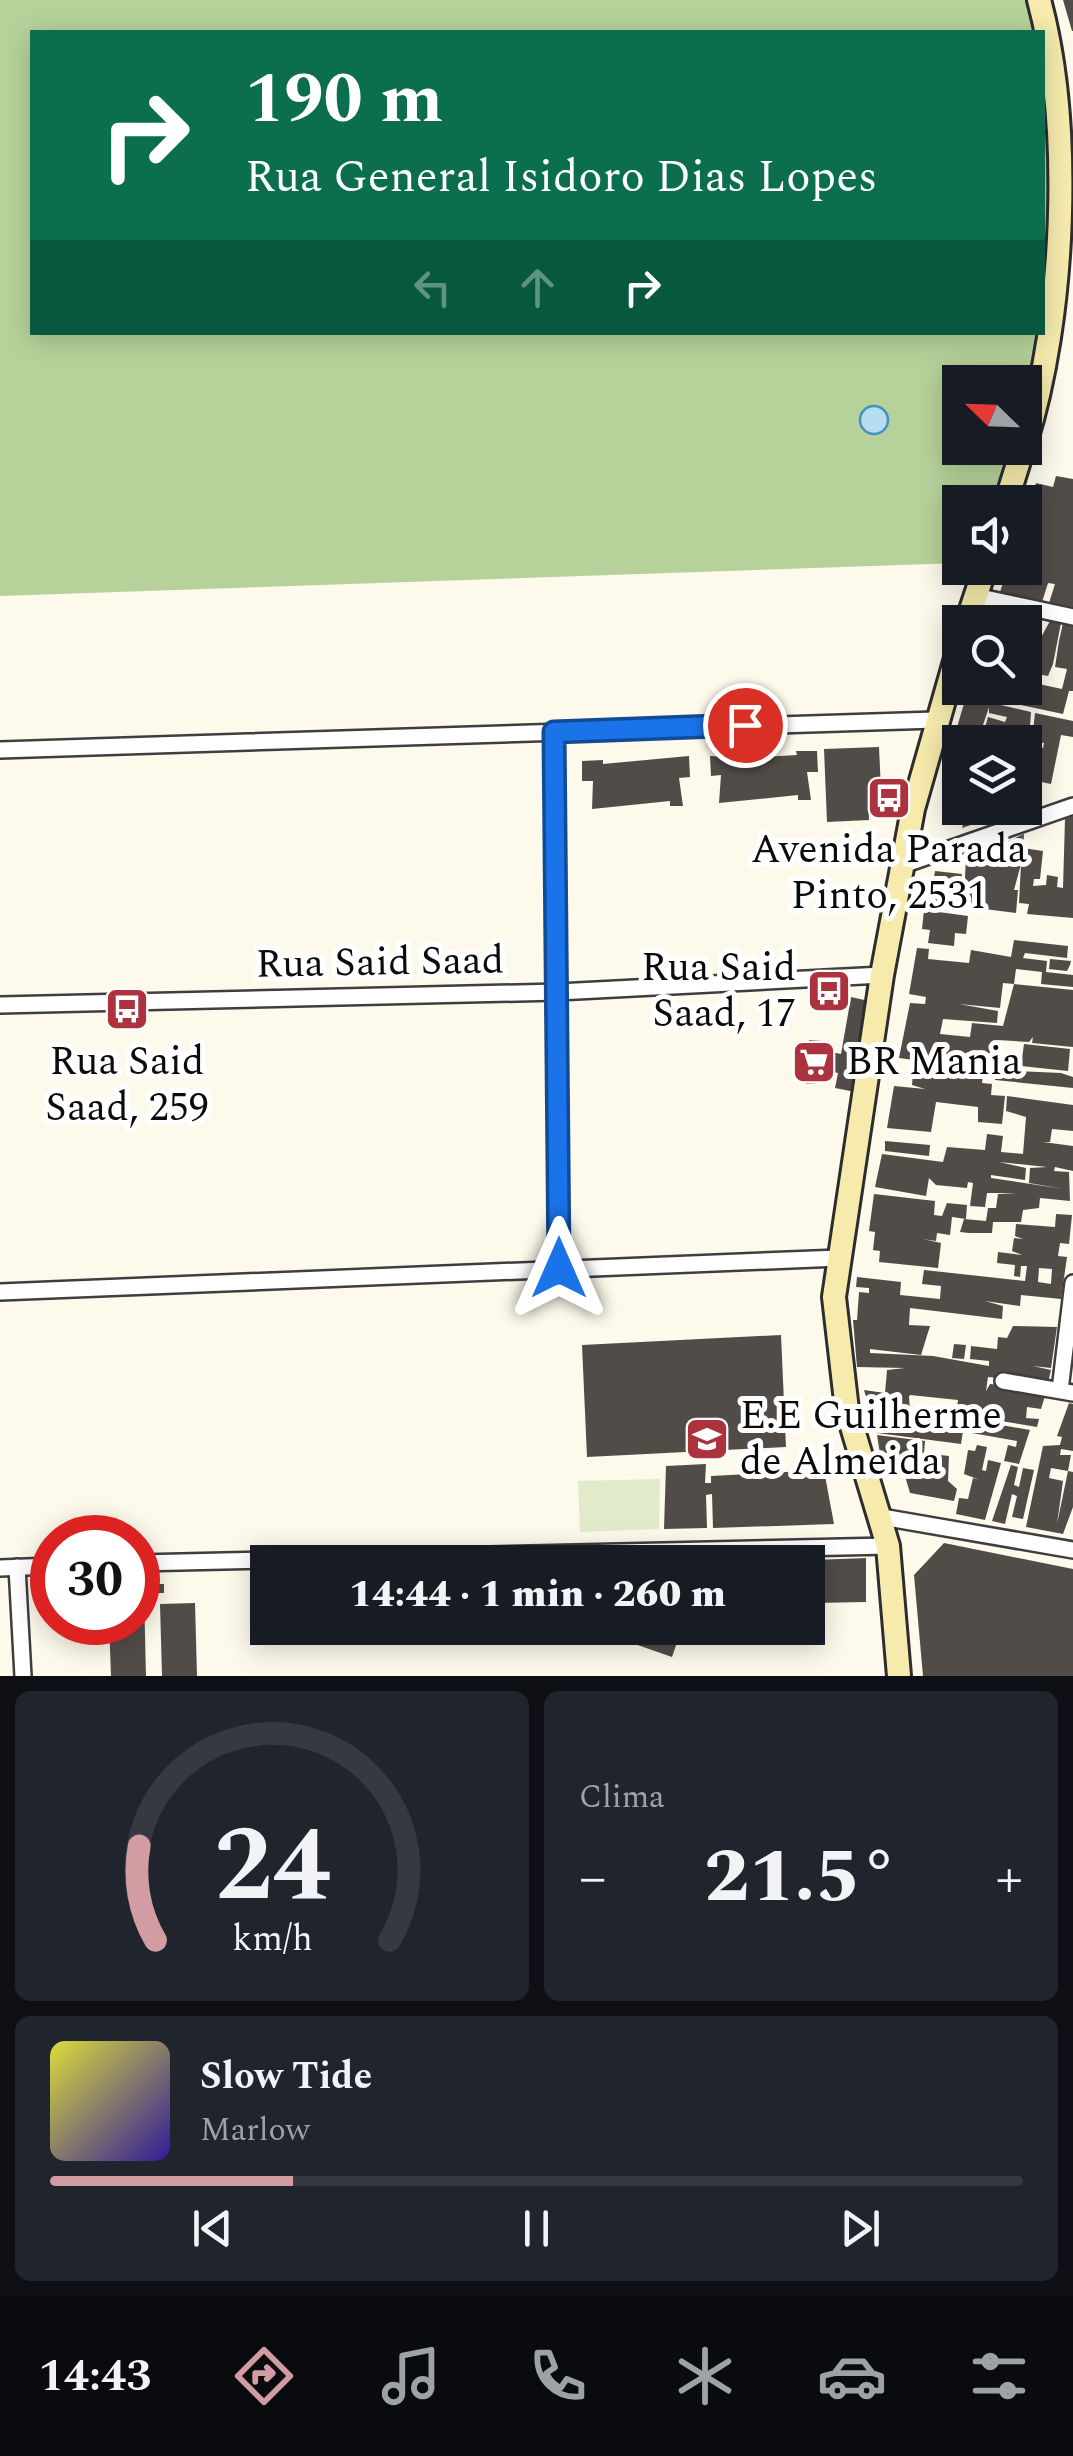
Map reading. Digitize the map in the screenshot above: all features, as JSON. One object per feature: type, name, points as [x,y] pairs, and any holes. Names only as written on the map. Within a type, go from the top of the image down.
[{"type":"main road","points":[[1039,0],[1053,46],[1061,97],[1066,306],[1042,389]]},
{"type":"main road","points":[[973,605],[980,585]]},
{"type":"main road","points":[[899,1676],[888,1546],[848,1410],[834,1298],[882,974],[906,864],[913,809],[942,701]]},
{"type":"street","points":[[976,596],[1073,617]]},
{"type":"street","points":[[0,750],[936,720]]},
{"type":"street","points":[[554,732],[559,1268]]},
{"type":"street","points":[[906,864],[1073,806]]},
{"type":"street","name":"Rua Said Saad","points":[[0,1005],[558,992],[882,974]]},
{"type":"street","points":[[0,1292],[839,1258]]},
{"type":"street","points":[[1003,1381],[1067,1392],[1073,1283]]},
{"type":"street","points":[[882,1517],[1073,1550]]},
{"type":"street","points":[[160,1563],[888,1546]]},
{"type":"street","points":[[8,1567],[23,1676]]},
{"type":"green space","points":[[0,0],[1027,0],[1035,30],[30,30],[30,335],[1043,335],[1037,365],[942,365],[942,465],[1010,465],[1004,485],[942,485],[942,564],[0,596]]},
{"type":"green space","points":[[1045,66],[1055,139],[1054,236],[1045,319]]},
{"type":"green space","points":[[660,1479],[659,1529],[580,1532],[578,1481]]},
{"type":"water","points":[[874,406],[884,410],[888,420],[884,430],[874,434],[864,430],[860,420],[864,410]]},
{"type":"building","points":[[1063,0],[1073,0],[1073,31],[1072,31]]},
{"type":"building","points":[[1056,476],[1073,479],[1073,608],[1049,603],[1055,584],[1048,583],[1042,602],[1000,592],[1002,585],[1042,585],[1042,485],[1035,485],[1036,483],[1053,487]]},
{"type":"building","points":[[1050,621],[1061,623],[1048,676],[1042,675],[1042,636]]},
{"type":"building","points":[[1063,623],[1073,626],[1073,691],[1069,691],[1063,714],[1021,705],[1042,705],[1042,685],[1062,689],[1067,669],[1055,667]]},
{"type":"building","points":[[964,705],[1001,705],[1031,712],[1030,725],[986,725],[988,717],[1005,722],[1007,717],[989,713],[989,707],[983,725],[958,725]]},
{"type":"building","points":[[1035,713],[1073,721],[1073,737],[1061,735],[1051,784],[1042,782],[1042,725],[1034,725]]},
{"type":"building","points":[[879,747],[881,790],[868,790],[869,820],[827,822],[824,749]]},
{"type":"building","points":[[796,751],[817,751],[818,772],[807,772],[811,800],[798,800],[798,795],[719,803],[721,775],[711,776],[710,756],[747,758],[797,755]]},
{"type":"building","points":[[689,756],[690,777],[679,778],[683,806],[670,806],[670,801],[592,809],[593,781],[582,781],[582,761],[603,760],[603,764]]},
{"type":"building","points":[[1073,816],[1073,918],[1027,914],[1029,904],[1019,903],[1021,864],[1014,890],[1018,890],[1016,913],[930,902],[935,871],[962,874],[959,895],[964,896],[966,857],[987,849],[1007,853],[1008,841],[1024,834],[1023,848],[1043,851],[1040,879],[1034,879],[1033,886],[1046,885],[1047,875],[1058,877],[1057,887],[1063,888],[1065,819]]},
{"type":"building","points":[[924,910],[968,916],[966,934],[955,933],[954,946],[928,943],[930,930],[922,929]]},
{"type":"building","points":[[1014,940],[1068,946],[1067,958],[1025,953],[1023,958],[1047,961],[1046,972],[1073,975],[1073,987],[1041,984],[1042,972],[1016,969],[1014,984],[1073,990],[1073,1047],[1032,1043],[1033,1037],[1029,1042],[998,1040],[995,1067],[984,1066],[982,1083],[992,1084],[991,1095],[1005,1096],[1002,1124],[978,1122],[978,1107],[936,1102],[931,1132],[887,1128],[894,1086],[925,1089],[912,1085],[914,1060],[899,1058],[910,1003],[925,1004],[926,997],[909,994],[917,948],[929,949],[928,959],[969,963],[971,950],[1011,957]],"holes":[[[1003,983],[1014,984],[1003,1026],[972,1023],[970,1037],[940,1034],[943,1019],[997,1023],[998,1011],[959,1004],[1000,1008]]]},
{"type":"building","points":[[1050,959],[1071,961],[1067,971],[1049,969]]},
{"type":"building","points":[[851,997],[869,1001],[855,1092],[835,1088],[838,1073],[820,1070],[819,1083],[806,1084],[809,1040],[822,1041],[822,1050],[841,1054]]},
{"type":"building","points":[[1024,1044],[1070,1049],[1068,1071],[1021,1066]]},
{"type":"building","points":[[996,1070],[1061,1073],[1073,1077],[1073,1088],[995,1080]]},
{"type":"building","points":[[1007,1096],[1073,1105],[1073,1131],[1052,1129],[1050,1142],[1043,1142],[1073,1146],[1073,1171],[1055,1167],[1054,1171],[1069,1172],[1070,1201],[1040,1198],[1039,1208],[1023,1210],[1021,1222],[993,1222],[992,1233],[969,1233],[960,1232],[964,1219],[986,1221],[988,1208],[996,1208],[998,1194],[1017,1193],[987,1193],[985,1207],[970,1206],[973,1183],[968,1182],[967,1188],[936,1185],[929,1178],[926,1196],[875,1187],[882,1154],[943,1162],[947,1147],[985,1150],[987,1134],[1003,1136],[1001,1152],[1023,1154],[1026,1117],[1006,1111]],"holes":[[[999,1162],[1047,1167],[1030,1168],[1029,1183],[1064,1189],[991,1178],[1025,1180],[1026,1168]]]},
{"type":"building","points":[[885,1141],[930,1145],[929,1156],[885,1151]]},
{"type":"building","points":[[874,1194],[935,1201],[934,1215],[942,1216],[947,1203],[967,1205],[966,1219],[952,1217],[950,1235],[937,1233],[936,1241],[923,1239],[941,1243],[938,1268],[879,1262],[880,1251],[873,1250],[875,1232],[869,1231]]},
{"type":"building","points":[[1056,1214],[1072,1215],[1069,1244],[1060,1243],[1058,1256],[1067,1257],[1061,1299],[1021,1295],[1020,1306],[985,1301],[1003,1306],[1002,1319],[910,1308],[909,1325],[930,1326],[921,1355],[870,1349],[870,1353],[933,1356],[989,1366],[989,1361],[970,1359],[971,1346],[997,1349],[998,1337],[1007,1338],[1013,1326],[1057,1327],[1051,1368],[1033,1366],[1051,1370],[1048,1383],[988,1377],[986,1391],[990,1384],[1024,1388],[1024,1394],[1045,1396],[1041,1409],[1027,1407],[1026,1418],[1039,1419],[1037,1427],[1001,1421],[1001,1425],[1030,1430],[1019,1464],[1004,1461],[1008,1445],[1016,1447],[1017,1441],[972,1433],[974,1417],[956,1415],[958,1400],[909,1397],[910,1410],[920,1411],[918,1425],[963,1431],[961,1444],[877,1433],[864,1390],[885,1393],[887,1370],[905,1368],[857,1367],[853,1320],[857,1320],[859,1292],[869,1293],[869,1288],[856,1287],[857,1277],[901,1282],[900,1295],[940,1299],[941,1286],[922,1284],[924,1270],[1025,1281],[1027,1266],[1021,1266],[1020,1277],[1014,1276],[1015,1265],[997,1263],[998,1252],[1022,1255],[1012,1251],[1014,1238],[1023,1239],[1015,1236],[1016,1224],[1055,1227]],"holes":[[[1039,1268],[1052,1269],[1051,1284],[1038,1282]]]},
{"type":"building","points":[[781,1335],[786,1447],[587,1457],[582,1345]]},
{"type":"building","points":[[954,1344],[966,1345],[964,1359],[952,1358]]},
{"type":"building","points":[[1069,1403],[1073,1404],[1073,1451],[1061,1449],[1060,1455],[1071,1455],[1068,1471],[1073,1472],[1073,1507],[1063,1534],[1026,1527],[1043,1446],[1060,1445],[1062,1437],[1057,1436]],"holes":[[[1051,1468],[1068,1471],[1057,1524],[1063,1481],[1049,1478]]]},
{"type":"building","points":[[877,1435],[925,1441],[924,1453],[949,1456],[948,1481],[957,1489],[954,1501],[910,1493],[902,1466],[881,1460]]},
{"type":"building","points":[[977,1445],[987,1447],[982,1470],[986,1471],[988,1460],[1001,1463],[985,1520],[956,1514],[959,1498],[968,1499],[973,1478],[980,1480],[964,1474],[968,1450],[975,1451]]},
{"type":"building","points":[[706,1464],[705,1483],[711,1483],[711,1476],[824,1470],[834,1524],[713,1528],[712,1494],[706,1495],[707,1528],[664,1529],[666,1466]]},
{"type":"building","points":[[1011,1465],[1018,1467],[1014,1485],[1019,1487],[1023,1468],[1034,1470],[1023,1519],[1012,1517],[1017,1496],[1012,1494],[1005,1524],[992,1521]]},
{"type":"building","points":[[944,1543],[1073,1569],[1073,1676],[923,1676],[914,1575]]},
{"type":"building","points":[[866,1558],[866,1602],[825,1603],[825,1560]]},
{"type":"building","points":[[195,1603],[197,1676],[162,1676],[160,1604]]},
{"type":"building","points":[[110,1645],[145,1645],[146,1676],[111,1676]]},
{"type":"building","points":[[638,1645],[676,1645],[672,1657]]},
{"type":"place","name":"Avenida Parada Pinto, 2531","points":[[889,798]]},
{"type":"place","name":"Rua Said Saad, 17","points":[[829,991]]},
{"type":"place","name":"Rua Said Saad, 259","points":[[127,1009]]},
{"type":"place","name":"BR Mania","points":[[814,1062]]},
{"type":"place","name":"E.E Guilherme de Almeida","points":[[707,1439]]},
{"type":"route","points":[[559,1268],[554,732],[745,725]]}]
